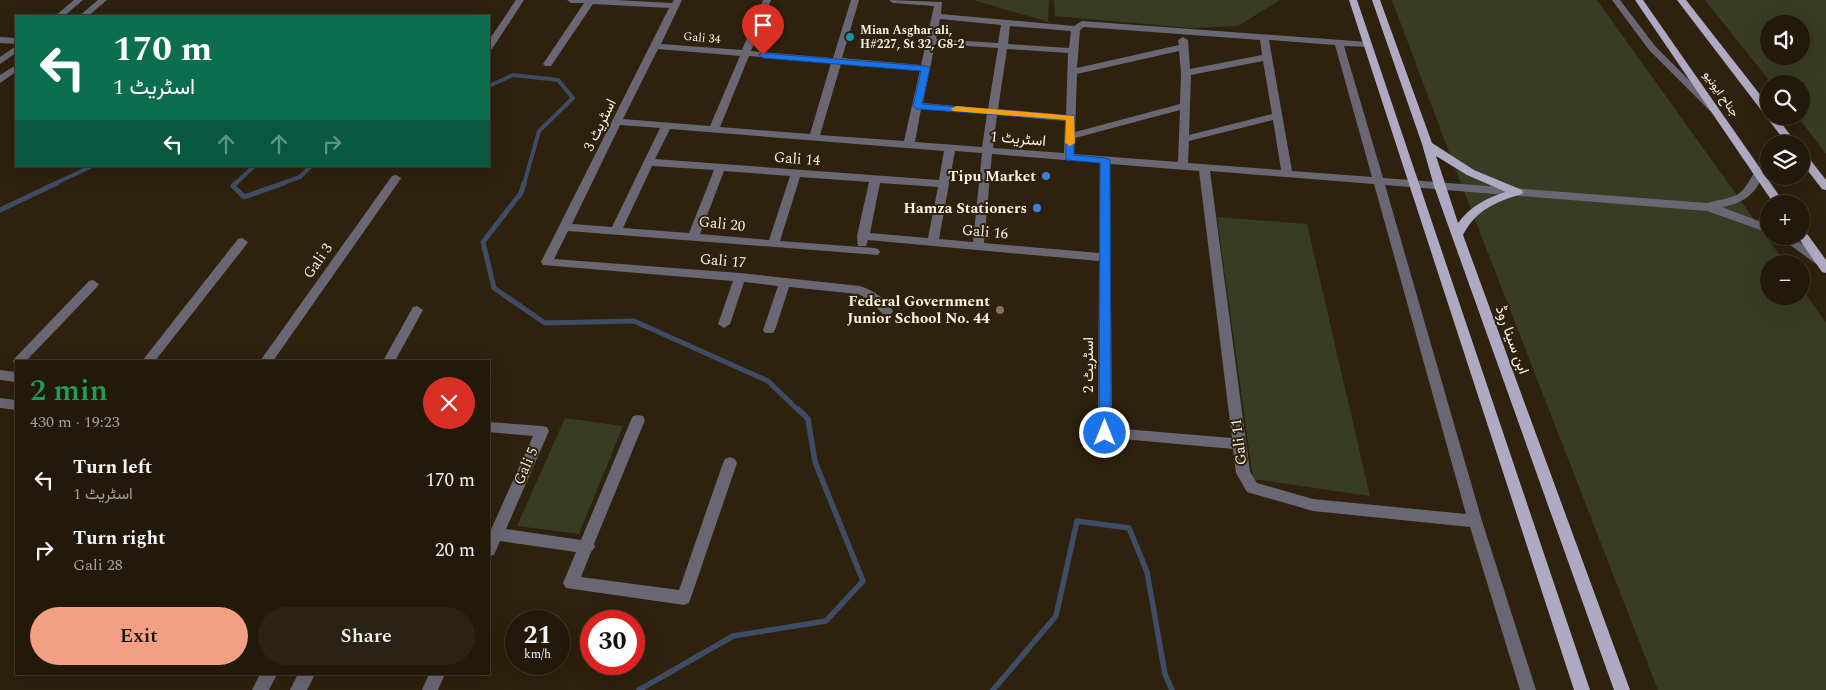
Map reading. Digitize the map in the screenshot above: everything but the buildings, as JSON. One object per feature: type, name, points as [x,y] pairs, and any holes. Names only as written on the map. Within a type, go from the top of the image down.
[{"type":"main road","points":[[1353,0],[1582,690]]},
{"type":"main road","name":"ابن سینا روڈ","points":[[1376,0],[1427,144],[1439,186],[1622,690]]},
{"type":"main road","name":"جناح ایونیو","points":[[1639,0],[1774,195]]},
{"type":"main road","name":"جناح ایونیو","points":[[1680,0],[1760,102]]},
{"type":"main road","name":"جناح ایونیو","points":[[1778,125],[1785,135]]},
{"type":"main road","points":[[1427,144],[1444,158],[1466,171],[1491,183],[1518,192]]},
{"type":"main road","points":[[1810,167],[1826,187]]},
{"type":"main road","points":[[1457,235],[1464,219],[1478,207],[1496,198],[1518,192]]},
{"type":"main road","points":[[1809,245],[1823,265]]},
{"type":"street","points":[[59,15],[79,0]]},
{"type":"street","points":[[84,15],[103,0]]},
{"type":"street","points":[[490,45],[520,0]]},
{"type":"street","points":[[571,0],[676,3]]},
{"type":"street","points":[[548,64],[590,0]]},
{"type":"street","points":[[714,129],[767,0]]},
{"type":"street","points":[[814,137],[855,0]]},
{"type":"street","points":[[893,0],[939,4],[909,144]]},
{"type":"street","points":[[1616,0],[1652,48],[1718,115]]},
{"type":"street","name":"اسٹریٹ 3","points":[[547,262],[619,122],[676,3]]},
{"type":"street","points":[[937,16],[1076,29]]},
{"type":"street","points":[[978,246],[987,151],[1006,23]]},
{"type":"street","points":[[1070,158],[1073,51],[1076,29],[1082,24],[1368,45]]},
{"type":"street","points":[[1182,32],[1186,73],[1183,167]]},
{"type":"street","points":[[1264,38],[1287,175]]},
{"type":"street","points":[[0,40],[15,41]]},
{"type":"street","points":[[932,41],[1073,51]]},
{"type":"street","points":[[1339,43],[1475,521],[1528,690]]},
{"type":"street","name":"Gali 34","points":[[656,46],[926,68]]},
{"type":"street","points":[[1073,72],[1183,47]]},
{"type":"street","points":[[0,61],[15,50]]},
{"type":"street","points":[[1186,73],[1267,57]]},
{"type":"street","points":[[0,80],[15,69]]},
{"type":"street","points":[[917,106],[1071,118]]},
{"type":"street","points":[[1070,136],[1185,106]]},
{"type":"street","points":[[1184,138],[1277,116]]},
{"type":"street","name":"اسٹریٹ 1","points":[[619,122],[1708,207]]},
{"type":"street","points":[[616,230],[666,126]]},
{"type":"street","points":[[933,242],[950,148]]},
{"type":"street","name":"اسٹریٹ 2","points":[[1105,160],[1105,433],[1240,444]]},
{"type":"street","name":"Gali 14","points":[[649,162],[944,184]]},
{"type":"street","points":[[693,237],[720,168]]},
{"type":"street","name":"Gali 11","points":[[1204,169],[1243,473],[1252,488],[1313,505],[1475,521]]},
{"type":"street","points":[[1708,207],[1729,203],[1745,196],[1755,186],[1759,173]]},
{"type":"street","points":[[772,244],[796,174]]},
{"type":"street","name":"Gali 3","points":[[267,360],[396,178]]},
{"type":"street","points":[[860,252],[875,179]]},
{"type":"street","points":[[1708,207],[1760,225]]},
{"type":"street","name":"Gali 20","points":[[566,227],[874,252]]},
{"type":"street","name":"Gali 16","points":[[863,236],[1104,257]]},
{"type":"street","points":[[149,360],[242,242]]},
{"type":"street","points":[[1795,245],[1823,265]]},
{"type":"street","name":"Gali 17","points":[[547,262],[740,277],[860,290],[872,296],[887,311]]},
{"type":"street","points":[[724,324],[740,277]]},
{"type":"street","points":[[769,330],[784,282]]},
{"type":"street","points":[[20,360],[93,284]]},
{"type":"street","points":[[390,360],[417,310]]},
{"type":"street","points":[[7,376],[15,365]]},
{"type":"street","points":[[0,403],[15,405]]},
{"type":"street","points":[[638,420],[588,546],[571,583],[684,598],[730,463]]},
{"type":"street","name":"Gali 5","points":[[490,426],[542,431],[490,548]]},
{"type":"street","points":[[496,534],[588,546]]},
{"type":"street","points":[[260,690],[268,675]]},
{"type":"street","points":[[298,690],[306,675]]},
{"type":"street","points":[[430,690],[437,675]]},
{"type":"green space","points":[[973,0],[1049,0],[1048,22]]},
{"type":"green space","points":[[1054,0],[1280,0],[1238,26],[1190,28],[1055,16]]},
{"type":"green space","points":[[1392,0],[1597,0],[1760,228],[1760,245],[1772,245],[1780,255],[1760,255],[1760,305],[1810,305],[1810,300],[1826,323],[1826,690],[1658,690],[1458,176]]},
{"type":"green space","points":[[1705,0],[1826,0],[1826,154],[1804,125],[1810,125],[1810,75],[1765,75]]},
{"type":"green space","points":[[1217,217],[1307,224],[1370,496],[1253,479]]},
{"type":"green space","points":[[565,418],[623,426],[579,534],[517,526]]},
{"type":"waterway","points":[[490,86],[513,75],[558,80],[573,98],[539,131],[524,184]]},
{"type":"waterway","points":[[54,184],[90,167]]},
{"type":"waterway","points":[[235,184],[253,167]]},
{"type":"waterway","points":[[280,184],[300,177],[310,167]]},
{"type":"waterway","points":[[0,210],[57,183]]},
{"type":"waterway","points":[[235,184],[233,186],[244,197],[284,183]]},
{"type":"waterway","points":[[524,183],[521,193],[483,242],[494,288],[545,323],[634,321],[768,381],[799,411]]},
{"type":"waterway","points":[[639,690],[733,636],[826,621],[863,581],[815,462],[808,419],[798,409]]},
{"type":"waterway","points":[[993,690],[1056,616],[1077,521],[1129,528],[1147,572],[1165,674],[1172,690]]},
{"type":"slow traffic","points":[[956,109],[1071,118],[1070,143]]},
{"type":"place","name":"Mian Asghar ali, H#227, St 32, G8-2","points":[[850,37]]},
{"type":"place","name":"Tipu Market","points":[[1046,176]]},
{"type":"place","name":"Hamza Stationers","points":[[1037,208]]},
{"type":"place","name":"Federal Government Junior School No. 44","points":[[1000,310]]},
{"type":"route","points":[[763,55],[926,68],[917,106],[1071,118],[1070,158],[1105,160],[1105,433]]}]
